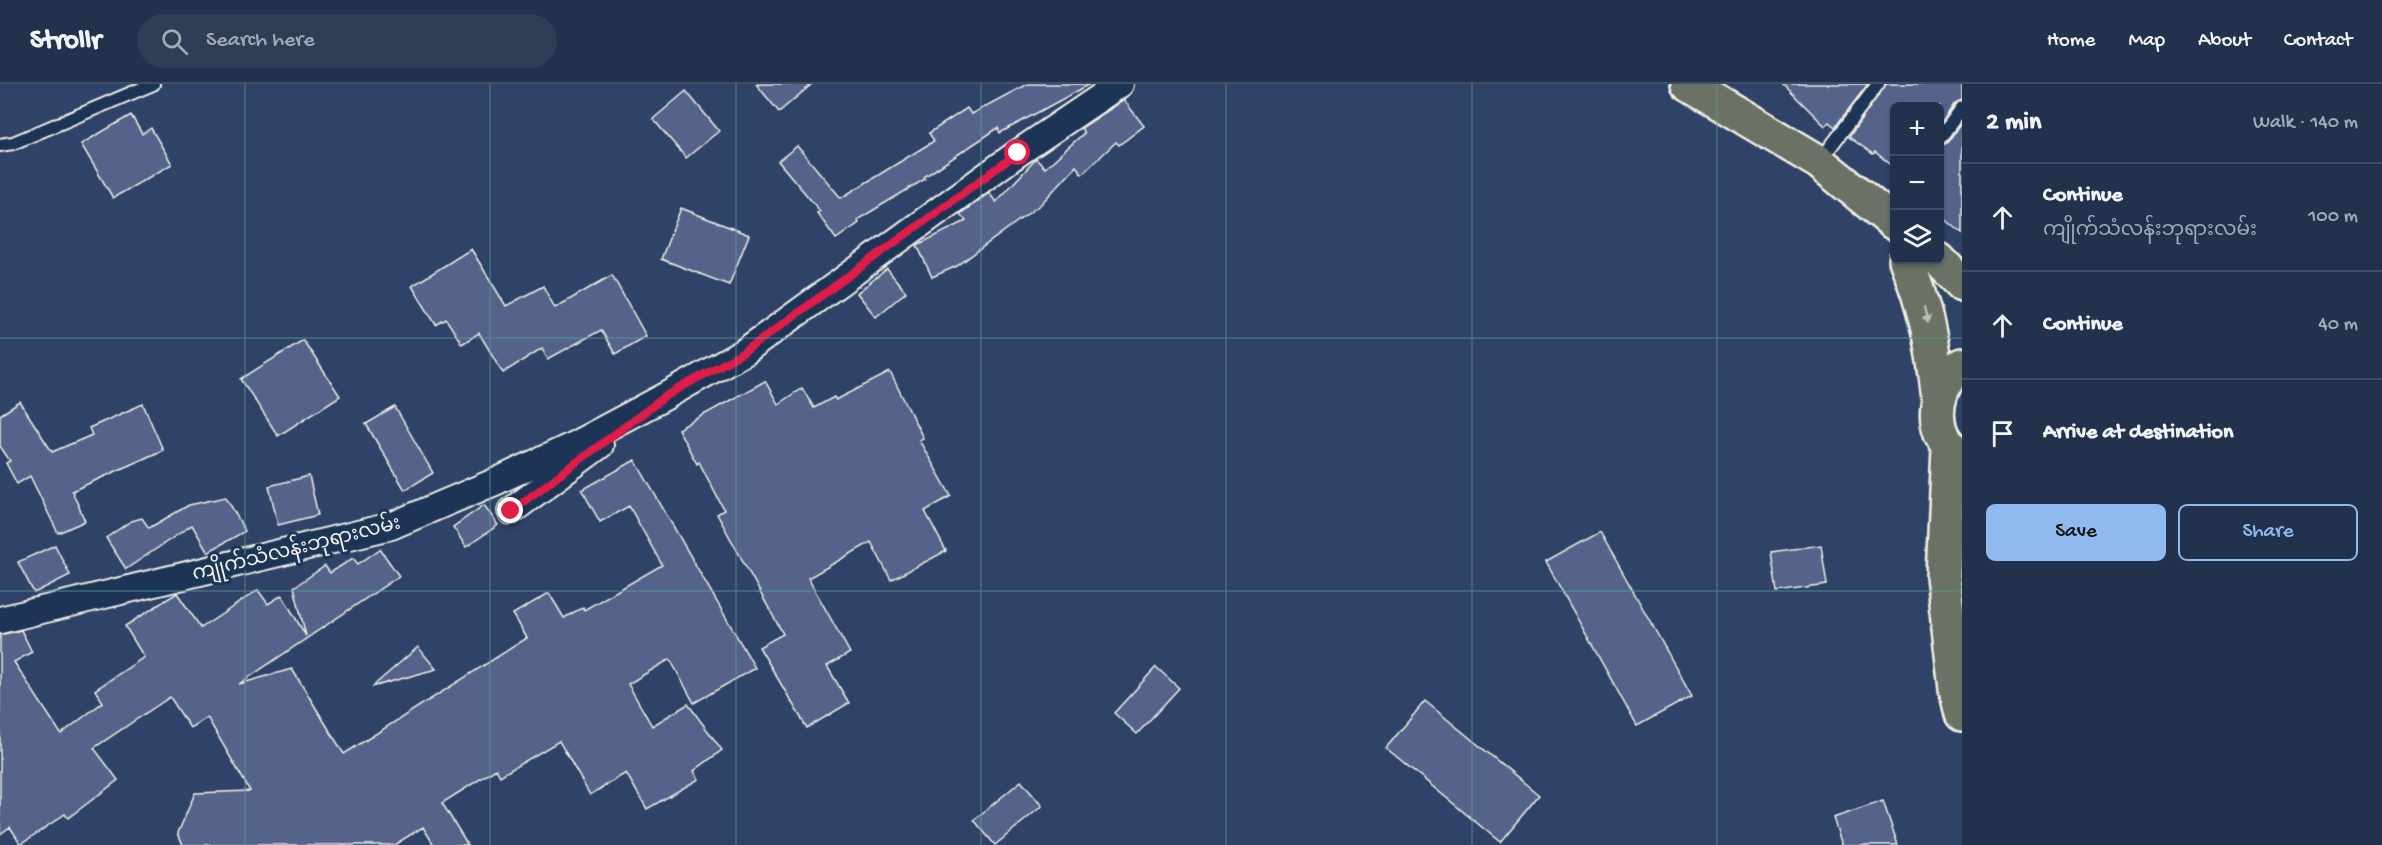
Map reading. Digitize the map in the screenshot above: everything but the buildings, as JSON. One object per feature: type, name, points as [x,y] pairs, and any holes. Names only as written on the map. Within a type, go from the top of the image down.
[{"type":"main road","points":[[1695,86],[1819,162],[1890,219]]},
{"type":"main road","points":[[1908,264],[1922,297],[1939,399]]},
{"type":"main road","points":[[1943,264],[1962,284]]},
{"type":"main road","points":[[1962,365],[1946,381],[1939,399],[1937,416],[1941,432],[1956,453],[1943,576],[1956,689],[1962,714]]},
{"type":"main road","points":[[1943,576],[1962,538]]},
{"type":"street","name":"ကျိုက်သံလန်းဘုရားလမ်း","points":[[0,620],[391,526],[519,471],[666,396],[744,352],[1018,153],[1120,84]]},
{"type":"street","points":[[511,511],[666,396]]},
{"type":"lane","points":[[6,144],[153,84]]},
{"type":"lane","points":[[1819,162],[1878,84]]},
{"type":"lane","points":[[1944,133],[1962,108]]},
{"type":"route","points":[[511,511],[666,396],[744,352],[1018,153]]}]
